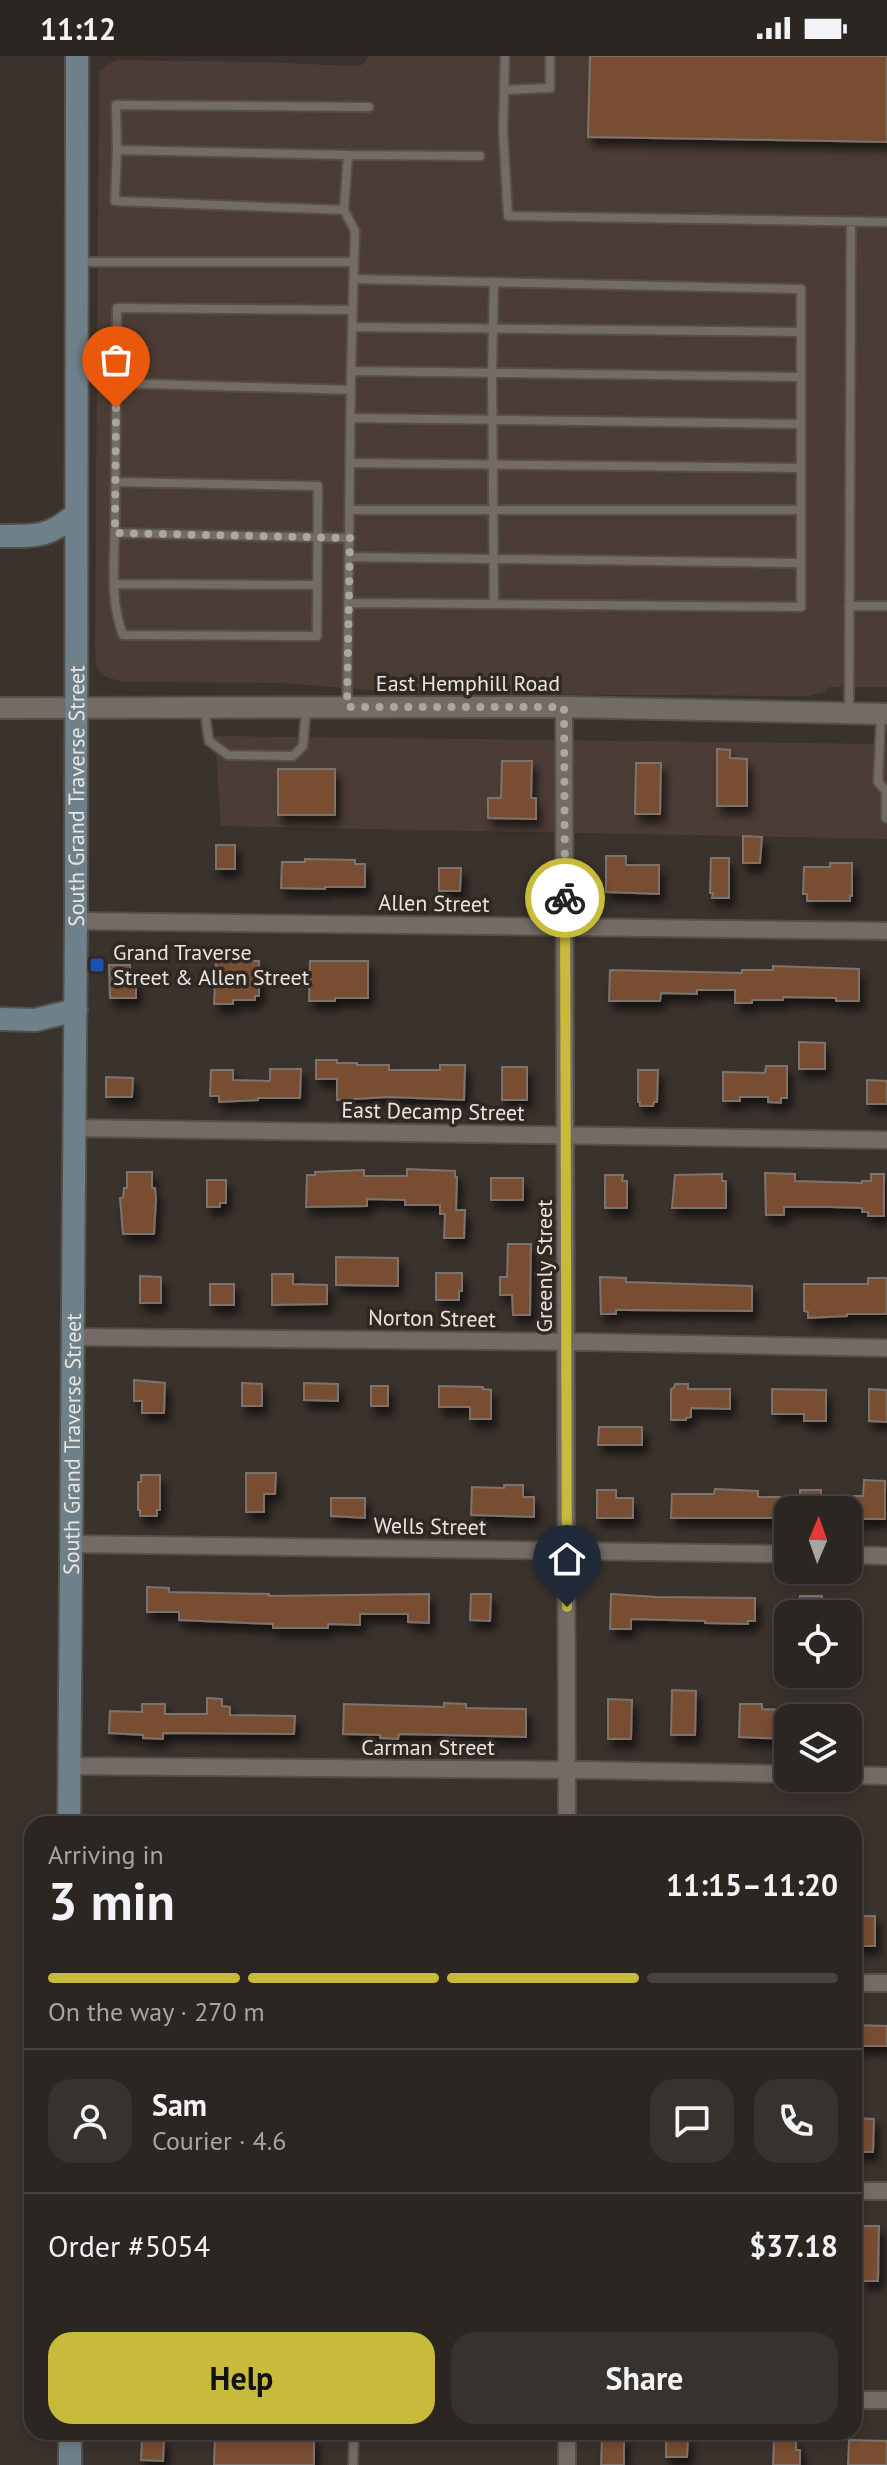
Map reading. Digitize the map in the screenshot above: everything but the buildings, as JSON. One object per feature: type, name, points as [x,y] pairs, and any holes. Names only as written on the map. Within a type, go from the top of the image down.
[{"type":"main road","name":"South Grand Traverse Street","points":[[69,1816],[76,1010],[77,56]]},
{"type":"main road","points":[[6,536],[44,535],[76,514]]},
{"type":"main road","points":[[0,1019],[35,1020],[76,1010]]},
{"type":"main road","points":[[70,2440],[70,2465]]},
{"type":"street","name":"East Hemphill Road","points":[[0,708],[564,707],[884,714]]},
{"type":"street","name":"Greenly Street","points":[[564,707],[567,1816]]},
{"type":"street","name":"Allen Street","points":[[76,921],[887,931]]},
{"type":"street","name":"East Decamp Street","points":[[75,1128],[887,1140]]},
{"type":"street","name":"Norton Street","points":[[73,1337],[565,1341],[887,1348]]},
{"type":"street","name":"Wells Street","points":[[71,1544],[774,1554]]},
{"type":"street","points":[[862,1555],[887,1556]]},
{"type":"street","name":"Carman Street","points":[[69,1766],[774,1774]]},
{"type":"street","points":[[862,1775],[887,1776]]},
{"type":"street","points":[[862,1983],[887,1983]]},
{"type":"street","points":[[862,2191],[887,2191]]},
{"type":"street","points":[[862,2400],[887,2400]]},
{"type":"street","points":[[567,2440],[567,2465]]},
{"type":"lane","points":[[505,56],[503,130],[508,216],[887,222]]},
{"type":"lane","points":[[504,90],[550,88],[550,56]]},
{"type":"lane","points":[[344,210],[115,201],[116,105],[369,107]]},
{"type":"lane","points":[[117,150],[480,156]]},
{"type":"lane","points":[[347,707],[355,231],[344,210],[348,155]]},
{"type":"lane","points":[[849,714],[851,222]]},
{"type":"lane","points":[[77,262],[354,262]]},
{"type":"lane","points":[[349,603],[801,607],[801,289],[354,279]]},
{"type":"lane","points":[[494,282],[494,604]]},
{"type":"lane","points":[[116,482],[318,486],[317,636],[123,635],[115,616],[117,308],[353,310]]},
{"type":"lane","points":[[353,327],[801,332]]},
{"type":"lane","points":[[351,371],[801,377]]},
{"type":"lane","points":[[116,383],[351,390]]},
{"type":"lane","points":[[351,418],[801,424]]},
{"type":"lane","points":[[351,463],[801,468]]},
{"type":"lane","points":[[350,510],[801,510]]},
{"type":"lane","points":[[115,533],[350,538]]},
{"type":"lane","points":[[349,557],[801,563]]},
{"type":"lane","points":[[115,584],[317,585]]},
{"type":"lane","points":[[849,606],[887,606]]},
{"type":"lane","points":[[204,707],[209,741],[228,755],[280,756],[293,756],[303,746],[306,707]]},
{"type":"lane","points":[[884,714],[878,782],[886,791],[886,818]]},
{"type":"lane","points":[[353,2465],[354,2440]]},
{"type":"shaded area","points":[[369,56],[887,56],[887,687],[829,687],[810,696],[469,694],[283,683],[123,682],[106,677],[99,670],[95,650],[99,72],[117,60],[354,66],[362,65]]},
{"type":"shaded area","points":[[215,736],[887,744],[887,839],[221,826]]},
{"type":"way so far","points":[[116,408],[115,533],[350,538],[347,707],[564,707],[565,898]]},
{"type":"place","name":"Grand Traverse Street & Allen Street","points":[[97,965]]},
{"type":"route","points":[[565,898],[567,1607]]}]
